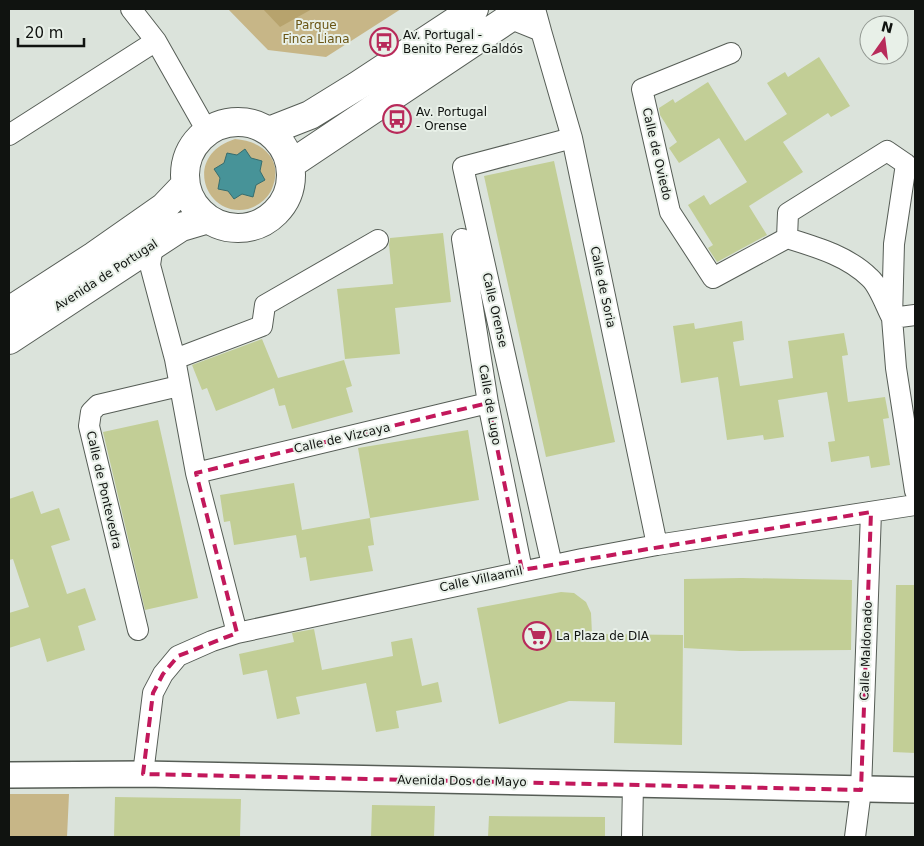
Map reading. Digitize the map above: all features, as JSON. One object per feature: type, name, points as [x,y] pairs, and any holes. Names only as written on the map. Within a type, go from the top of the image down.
[{"type":"main road","points":[[269,131],[310,115],[474,9]]},
{"type":"main road","points":[[291,164],[516,14]]},
{"type":"main road","points":[[238,121],[254,124],[269,131],[279,140],[287,152],[291,164],[292,183],[286,200],[275,214],[260,224],[243,228],[224,227],[208,219],[198,210],[190,198],[185,185],[184,170],[188,155],[196,142],[207,131],[221,124],[238,121]]},
{"type":"main road","name":"Avenida de Portugal","points":[[9,311],[94,256],[164,207],[185,185]]},
{"type":"main road","name":"Avenida de Portugal","points":[[9,340],[153,244],[181,227],[208,219]]},
{"type":"street","points":[[131,9],[156,41],[207,131]]},
{"type":"street","name":"Calle de Soria","points":[[535,9],[572,138],[657,545]]},
{"type":"street","points":[[516,14],[541,31]]},
{"type":"street","points":[[9,135],[156,41]]},
{"type":"street","name":"Calle de Oviedo","points":[[731,52],[642,89],[670,212],[713,278],[787,238]]},
{"type":"street","name":"Calle Orense","points":[[552,565],[463,167],[572,138]]},
{"type":"street","points":[[892,318],[872,279],[856,266],[848,260],[787,238],[788,213],[887,152],[911,164],[894,244],[892,318],[896,368],[915,490]]},
{"type":"street","points":[[175,359],[262,326],[265,305],[378,240]]},
{"type":"street","name":"Calle de Lugo","points":[[462,240],[488,403],[522,570]]},
{"type":"street","points":[[153,244],[150,265],[175,359],[196,473],[237,633]]},
{"type":"street","points":[[892,318],[915,315]]},
{"type":"street","name":"Calle de Pontevedra","points":[[138,630],[89,426],[91,412],[98,405],[179,386]]},
{"type":"street","name":"Calle de Vizcaya","points":[[196,473],[488,403]]},
{"type":"street","name":"Calle Villaamil","points":[[143,774],[153,694],[163,674],[178,656],[212,641],[237,633],[522,570],[657,545],[915,505]]},
{"type":"street","name":"Calle Maldonado","points":[[855,837],[861,790],[871,512]]},
{"type":"street","name":"Avenida Dos de Mayo","points":[[9,775],[143,774],[915,790]]},
{"type":"street","points":[[632,837],[633,784]]},
{"type":"highlighted area","points":[[488,403],[522,570],[871,512],[861,790],[143,774],[153,693],[163,674],[178,656],[237,633],[196,473]]},
{"type":"green space","name":"Parque Finca Liana","points":[[228,9],[401,9],[326,57],[268,50]]},
{"type":"green space","points":[[235,139],[263,148],[269,154],[275,170],[275,180],[267,197],[248,209],[233,210],[221,205],[211,196],[206,184],[204,171],[208,159],[218,147]]},
{"type":"green space","points":[[9,794],[69,794],[67,837],[9,837]]},
{"type":"shaded area","points":[[263,9],[312,9],[280,27]]},
{"type":"water","points":[[245,149],[251,158],[262,161],[260,171],[265,180],[256,185],[253,197],[242,194],[234,199],[228,191],[218,189],[220,178],[214,169],[224,163],[227,153],[237,155]]},
{"type":"building","points":[[819,57],[850,106],[831,117],[828,113],[783,142],[803,172],[749,206],[767,235],[717,262],[708,248],[713,245],[688,205],[704,195],[710,205],[747,182],[719,138],[679,163],[669,148],[677,142],[660,115],[659,108],[673,99],[675,103],[708,82],[745,141],[787,114],[767,83],[785,72],[788,77]]},
{"type":"building","points":[[554,161],[615,442],[546,457],[484,176]]},
{"type":"building","points":[[443,233],[451,302],[395,308],[400,354],[345,359],[337,289],[393,284],[390,238]]},
{"type":"building","points":[[742,321],[744,340],[733,342],[740,386],[793,378],[788,341],[844,333],[848,355],[842,356],[848,402],[885,397],[889,418],[883,419],[890,465],[871,468],[869,456],[831,462],[828,442],[835,441],[827,392],[778,400],[784,437],[764,440],[763,435],[727,440],[718,377],[681,383],[673,326],[694,323],[695,329]]},
{"type":"building","points":[[262,339],[278,378],[344,360],[352,386],[346,388],[353,412],[292,429],[285,405],[279,406],[274,388],[216,411],[207,388],[202,390],[192,365]]},
{"type":"building","points":[[158,420],[198,598],[145,610],[103,432]]},
{"type":"building","points":[[468,430],[479,500],[370,518],[358,448]]},
{"type":"building","points":[[294,483],[302,530],[370,518],[374,545],[368,546],[373,571],[310,581],[306,557],[300,558],[296,535],[234,545],[230,521],[224,522],[220,495]]},
{"type":"building","points":[[33,491],[41,514],[59,508],[70,540],[51,546],[67,594],[85,588],[96,620],[78,626],[85,650],[47,662],[40,638],[9,648],[9,613],[29,607],[13,559],[9,560],[9,499]]},
{"type":"building","points":[[684,579],[852,580],[851,650],[740,651],[684,648]]},
{"type":"building","points":[[896,585],[915,585],[915,753],[893,752]]},
{"type":"building","points":[[561,592],[574,593],[586,602],[591,613],[592,634],[683,635],[682,745],[614,743],[615,702],[569,701],[499,724],[477,608]]},
{"type":"building","points":[[314,629],[322,670],[393,656],[391,642],[412,638],[422,686],[438,682],[442,702],[396,711],[399,728],[376,732],[366,683],[296,697],[300,714],[277,719],[267,670],[243,675],[239,654],[294,642],[292,633]]},
{"type":"building","points":[[115,797],[241,799],[240,837],[114,837]]},
{"type":"building","points":[[372,805],[435,806],[434,837],[371,837]]},
{"type":"building","points":[[489,816],[605,817],[605,837],[488,837]]},
{"type":"place","name":"Av. Portugal - Benito Perez Galdós","points":[[384,42]]},
{"type":"place","name":"Av. Portugal - Orense","points":[[397,119]]},
{"type":"place","name":"La Plaza de DIA","points":[[537,636]]}]
